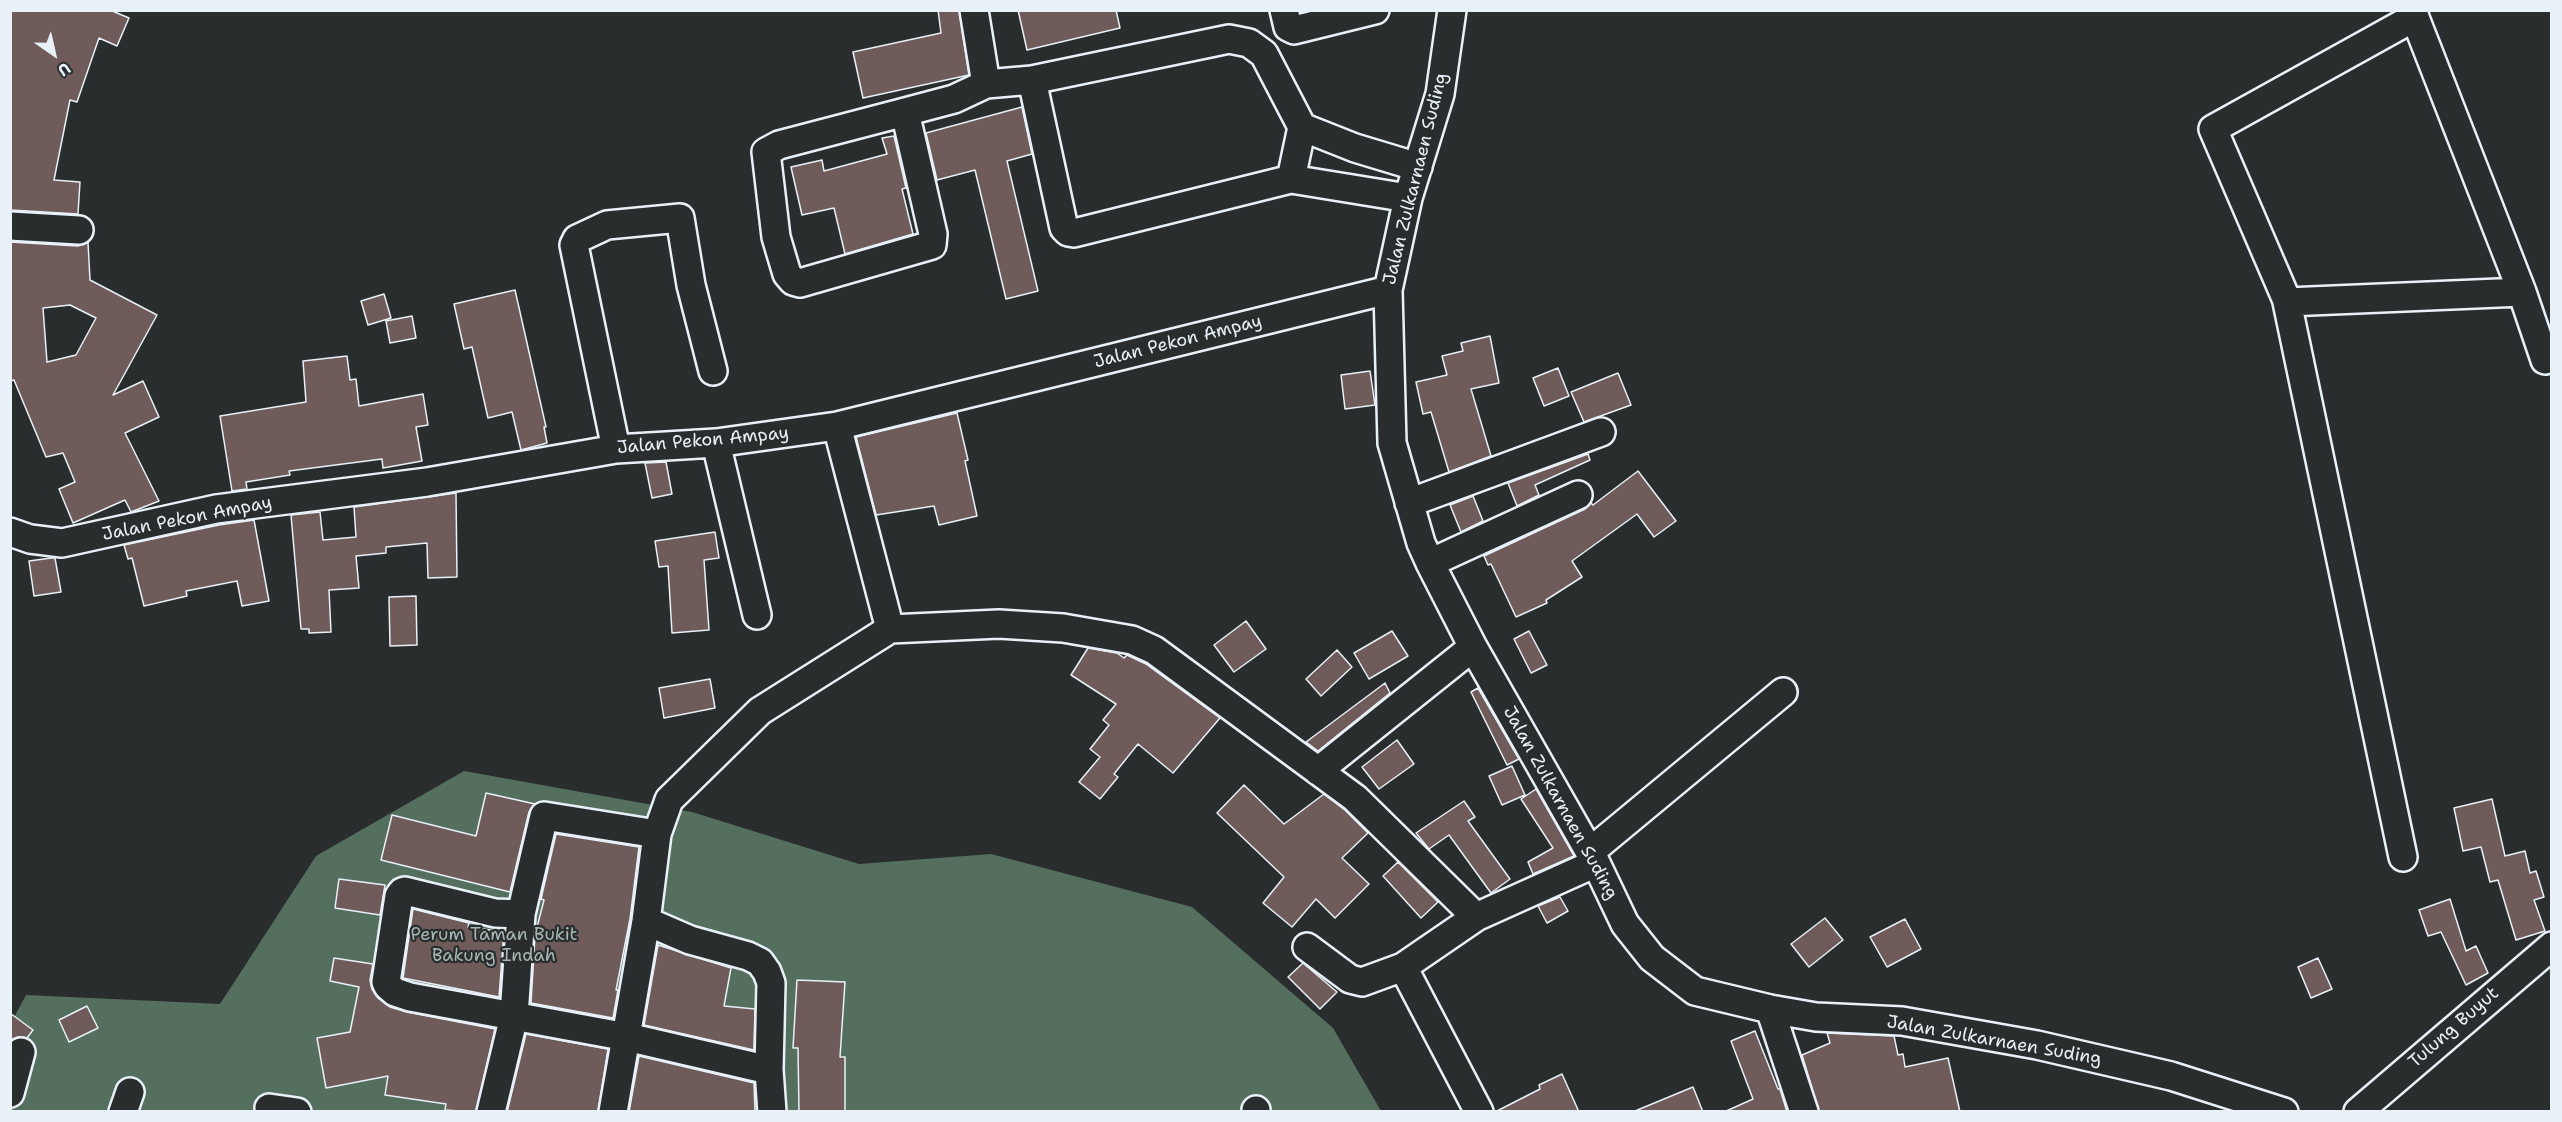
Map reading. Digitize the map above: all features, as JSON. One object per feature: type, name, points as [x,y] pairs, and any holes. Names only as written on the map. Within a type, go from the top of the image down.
[{"type":"street","points":[[974,10],[986,84]]},
{"type":"street","points":[[1284,10],[1288,27],[1294,30],[1375,10]]},
{"type":"street","name":"Jalan Zulkarnaen Suding","points":[[1452,10],[1440,94],[1408,198],[1388,290],[1392,443],[1430,563],[1473,647],[1593,858],[1625,924],[1652,958],[1695,992],[1816,1017],[1902,1021],[2037,1045],[2171,1076],[2284,1112]]},
{"type":"street","points":[[2403,857],[2288,303],[2213,129],[2413,14],[2522,292],[2545,360]]},
{"type":"street","points":[[905,112],[933,234],[932,246],[800,283],[793,281],[787,274],[776,237],[766,152],[778,145],[954,99],[986,84],[1032,80],[1228,39],[1249,42],[1264,54],[1302,126],[1355,148],[1418,167]]},
{"type":"street","points":[[1032,80],[1064,228],[1068,232],[1074,233],[1291,178],[1408,198]]},
{"type":"street","points":[[1291,178],[1302,126]]},
{"type":"street","points":[[1343,186],[1355,148]]},
{"type":"street","points":[[616,448],[574,244],[577,239],[607,225],[680,218],[691,285],[713,371]]},
{"type":"street","points":[[10,226],[79,230]]},
{"type":"street","name":"Jalan Pekon Ampay","points":[[10,532],[30,539],[62,543],[216,509],[427,482],[616,448],[716,443],[837,426],[1388,290]]},
{"type":"street","points":[[2288,303],[2522,292]]},
{"type":"street","points":[[837,426],[890,629]]},
{"type":"street","points":[[1409,502],[1600,432]]},
{"type":"street","points":[[716,443],[758,615]]},
{"type":"street","points":[[1430,563],[1578,495]]},
{"type":"street","points":[[613,1112],[646,921],[657,834],[669,800],[760,711],[890,629],[999,624],[1063,628],[1132,640],[1154,650],[1355,798],[1476,917]]},
{"type":"street","points":[[1318,771],[1473,647]]},
{"type":"street","points":[[1307,947],[1350,979],[1362,982],[1403,967],[1476,917],[1593,858],[1783,692]]},
{"type":"street","points":[[491,1112],[514,1016],[521,914],[544,816],[657,834]]},
{"type":"street","points":[[521,914],[495,914],[402,892],[399,896],[386,982],[395,993],[401,995],[627,1037],[769,1070]]},
{"type":"street","points":[[646,921],[690,939],[748,956],[760,962],[771,983],[769,1070],[772,1112]]},
{"type":"street","name":"Tulung Buyut","points":[[2358,1112],[2552,946]]},
{"type":"street","points":[[1403,967],[1479,1112]]},
{"type":"street","points":[[1770,1009],[1804,1112]]},
{"type":"street","points":[[10,1093],[21,1052]]},
{"type":"street","points":[[269,1108],[297,1112]]},
{"type":"green space","name":"Perum Taman Bukit Bakung Indah","points":[[464,771],[692,812],[859,864],[991,854],[1192,907],[1333,1028],[1381,1111],[11,1112],[11,1023],[26,995],[220,1004],[316,856]]},
{"type":"building","points":[[10,10],[110,10],[129,18],[117,46],[99,38],[77,102],[70,100],[54,180],[80,182],[78,214],[10,210]]},
{"type":"building","points":[[938,10],[959,10],[969,75],[863,98],[853,52],[941,33]]},
{"type":"building","points":[[1018,10],[1116,10],[1120,28],[1027,50]]},
{"type":"building","points":[[1022,107],[1032,154],[1007,161],[1038,291],[1006,299],[975,170],[937,180],[926,133]]},
{"type":"building","points":[[894,136],[906,188],[902,189],[913,234],[845,254],[834,208],[802,215],[791,167],[822,160],[824,171],[887,154],[882,138]]},
{"type":"building","points":[[10,242],[78,246],[88,242],[90,280],[157,315],[113,395],[143,381],[159,417],[125,433],[159,501],[131,512],[125,500],[73,523],[59,489],[75,482],[63,453],[46,457],[14,380],[10,381]],"holes":[[[70,305],[96,318],[76,355],[47,362],[43,308]]]},
{"type":"building","points":[[515,290],[546,427],[544,427],[547,443],[521,450],[512,412],[488,418],[472,347],[464,349],[454,304]]},
{"type":"building","points":[[384,294],[391,318],[368,325],[361,301]]},
{"type":"building","points":[[412,316],[416,338],[390,343],[386,321]]},
{"type":"building","points":[[1490,336],[1499,383],[1471,389],[1491,456],[1449,472],[1431,412],[1423,414],[1416,382],[1447,375],[1442,356],[1463,351],[1461,343]]},
{"type":"building","points":[[347,356],[350,380],[356,379],[359,406],[423,394],[428,425],[416,427],[422,461],[383,468],[382,459],[289,471],[290,475],[246,482],[247,489],[232,491],[220,416],[306,402],[303,361]]},
{"type":"building","points":[[1558,368],[1569,396],[1544,406],[1533,378]]},
{"type":"building","points":[[1370,371],[1375,405],[1345,409],[1341,375]]},
{"type":"building","points":[[1618,373],[1631,405],[1584,422],[1571,392]]},
{"type":"building","points":[[957,413],[968,460],[965,461],[977,516],[939,525],[934,506],[876,515],[856,437]]},
{"type":"building","points":[[1588,454],[1590,460],[1535,485],[1539,495],[1517,506],[1508,483]]},
{"type":"building","points":[[666,462],[672,494],[652,498],[645,463]]},
{"type":"building","points":[[1638,471],[1676,521],[1654,537],[1637,514],[1572,561],[1582,577],[1546,600],[1547,603],[1516,617],[1491,564],[1488,565],[1484,556],[1585,509],[1591,503],[1593,505]]},
{"type":"building","points":[[456,493],[457,577],[428,578],[427,543],[386,547],[386,553],[356,556],[359,588],[329,590],[331,632],[309,633],[309,629],[301,629],[291,515],[320,512],[323,540],[356,537],[354,507]]},
{"type":"building","points":[[1473,496],[1483,521],[1461,532],[1450,505]]},
{"type":"building","points":[[254,520],[269,601],[242,606],[237,581],[186,591],[187,596],[144,606],[132,558],[128,559],[124,545]]},
{"type":"building","points":[[715,532],[719,558],[704,560],[709,630],[672,633],[668,566],[659,567],[655,541]]},
{"type":"building","points":[[55,558],[61,592],[34,596],[29,561]]},
{"type":"building","points":[[416,596],[417,645],[390,646],[389,597]]},
{"type":"building","points":[[1246,621],[1266,649],[1234,672],[1214,645]]},
{"type":"building","points":[[1392,631],[1408,656],[1369,679],[1354,653]]},
{"type":"building","points":[[1529,631],[1547,665],[1531,673],[1514,639]]},
{"type":"building","points":[[1088,648],[1117,653],[1124,658],[1127,655],[1146,664],[1220,718],[1173,773],[1138,744],[1114,774],[1118,777],[1100,799],[1079,782],[1100,757],[1090,749],[1109,725],[1103,720],[1116,704],[1071,675]]},
{"type":"building","points":[[1337,650],[1352,667],[1321,696],[1306,679]]},
{"type":"building","points":[[710,679],[715,708],[664,718],[659,688]]},
{"type":"building","points":[[1385,683],[1390,693],[1318,751],[1306,742]]},
{"type":"building","points":[[1478,688],[1519,759],[1507,765],[1471,692]]},
{"type":"building","points":[[1397,740],[1414,764],[1379,789],[1362,767]]},
{"type":"building","points":[[1512,766],[1525,795],[1502,805],[1489,776]]},
{"type":"building","points":[[1244,785],[1284,824],[1324,794],[1345,810],[1368,833],[1342,858],[1369,884],[1335,918],[1316,899],[1292,927],[1263,903],[1284,877],[1217,813]]},
{"type":"building","points":[[1536,789],[1574,856],[1533,874],[1528,862],[1553,848],[1521,799]]},
{"type":"building","points":[[486,793],[535,804],[529,812],[510,892],[381,860],[392,815],[476,836]]},
{"type":"building","points":[[2492,799],[2505,856],[2525,851],[2530,873],[2536,871],[2544,897],[2534,900],[2545,931],[2516,940],[2498,880],[2490,882],[2481,847],[2463,851],[2454,808]]},
{"type":"building","points":[[1464,801],[1475,817],[1468,821],[1510,879],[1491,893],[1449,835],[1429,849],[1416,833]]},
{"type":"building","points":[[556,834],[639,847],[630,919],[613,1018],[531,1003],[535,935]]},
{"type":"building","points":[[1398,862],[1438,902],[1421,918],[1383,876]]},
{"type":"building","points":[[339,879],[385,885],[380,915],[335,908]]},
{"type":"building","points":[[1560,897],[1568,911],[1547,923],[1538,906]]},
{"type":"building","points":[[2450,899],[2466,951],[2476,946],[2488,973],[2466,985],[2441,932],[2428,936],[2419,910]]},
{"type":"building","points":[[413,909],[469,923],[468,927],[504,932],[499,997],[403,978]]},
{"type":"building","points":[[1825,918],[1843,940],[1809,967],[1791,944]]},
{"type":"building","points":[[1905,919],[1921,949],[1887,967],[1870,937]]},
{"type":"building","points":[[658,945],[731,968],[724,1006],[755,1009],[754,1050],[644,1025]]},
{"type":"building","points":[[334,958],[373,964],[370,980],[372,989],[378,998],[390,1007],[495,1029],[476,1112],[445,1110],[446,1104],[385,1095],[388,1076],[326,1088],[317,1038],[350,1032],[359,987],[330,981]]},
{"type":"building","points":[[2318,958],[2332,989],[2311,998],[2298,967]]},
{"type":"building","points":[[1303,963],[1337,992],[1320,1009],[1288,977]]},
{"type":"building","points":[[797,980],[845,982],[840,1057],[845,1057],[845,1112],[799,1112],[798,1048],[793,1048]]},
{"type":"building","points":[[87,1006],[98,1028],[69,1042],[59,1020]]},
{"type":"building","points":[[10,1013],[33,1030],[27,1038],[18,1037],[10,1040]]},
{"type":"building","points":[[1755,1031],[1778,1089],[1780,1089],[1787,1112],[1724,1112],[1753,1099],[1731,1041]]},
{"type":"building","points":[[1827,1033],[1894,1036],[1898,1055],[1903,1054],[1905,1067],[1948,1058],[1960,1112],[1819,1112],[1802,1055],[1830,1043]]},
{"type":"building","points":[[526,1034],[608,1049],[598,1112],[507,1112]]},
{"type":"building","points":[[639,1056],[754,1083],[755,1112],[629,1112]]},
{"type":"building","points":[[1562,1074],[1579,1112],[1495,1112],[1540,1089],[1539,1085]]},
{"type":"building","points":[[1693,1087],[1703,1112],[1635,1112],[1635,1111]]}]
